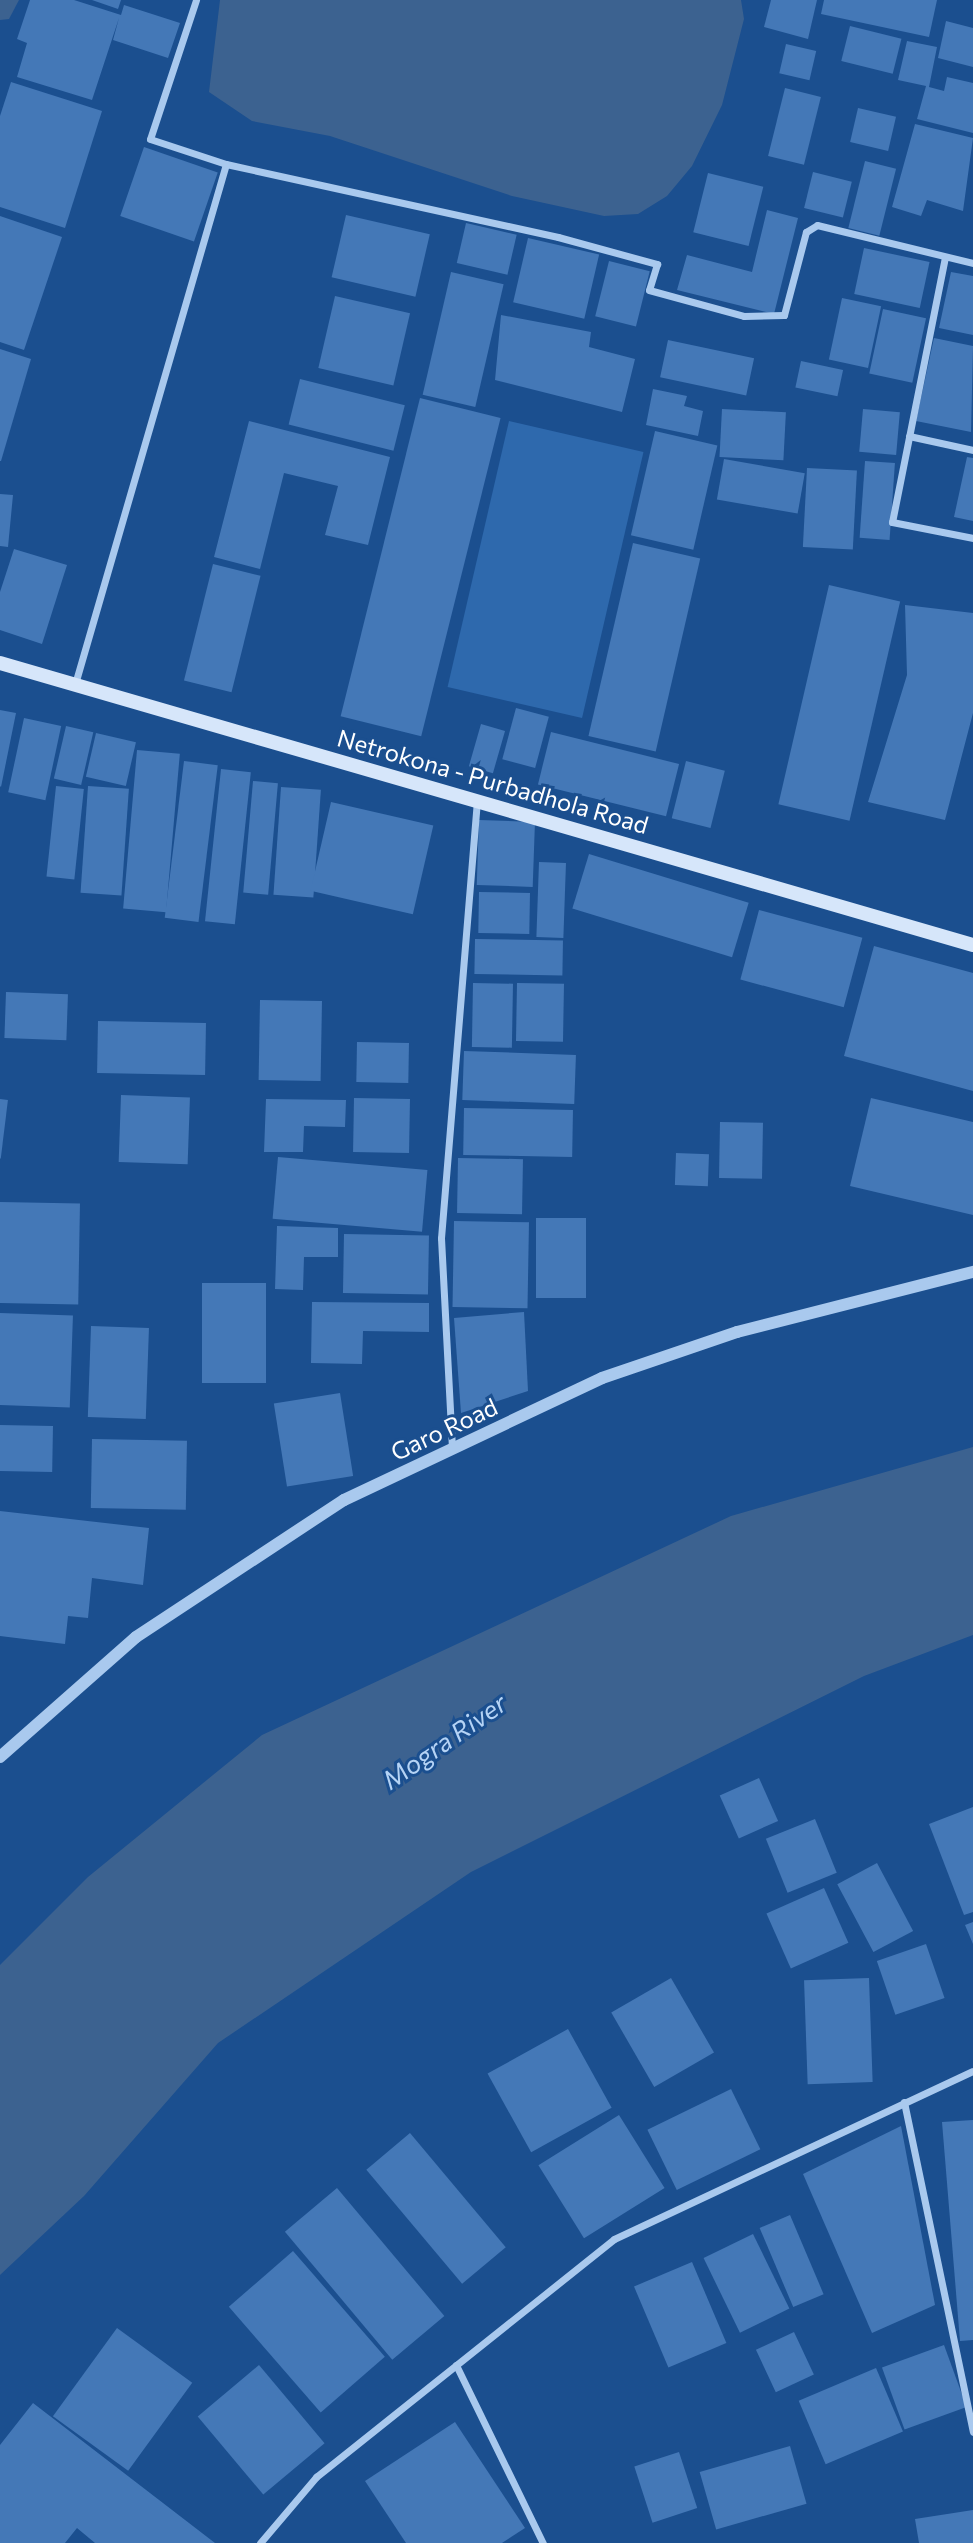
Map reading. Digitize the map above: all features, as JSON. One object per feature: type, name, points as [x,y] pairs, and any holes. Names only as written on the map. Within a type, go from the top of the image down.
[{"type":"main road","name":"Netrokona - Purbadhola Road","points":[[0,663],[973,945]]},
{"type":"street","points":[[196,0],[150,139],[226,164],[558,237],[657,264],[649,290],[744,316],[784,315],[806,232],[817,225],[973,263]]},
{"type":"street","points":[[75,684],[226,164]]},
{"type":"street","points":[[945,257],[892,522],[973,538]]},
{"type":"street","points":[[909,436],[973,450]]},
{"type":"street","points":[[452,1448],[440,1238],[477,800]]},
{"type":"street","name":"Garo Road","points":[[0,1757],[136,1637],[241,1564],[344,1500],[602,1378],[688,1349],[973,1272]]},
{"type":"street","points":[[260,2543],[316,2477],[614,2239],[973,2071]]},
{"type":"street","points":[[904,2102],[973,2432]]},
{"type":"street","points":[[456,2365],[543,2543]]},
{"type":"shaded area","points":[[509,421],[643,452],[582,718],[448,687]]},
{"type":"water","points":[[0,0],[19,0],[9,19],[0,20]]},
{"type":"water","points":[[220,0],[741,0],[744,19],[722,105],[692,166],[667,196],[638,214],[604,216],[512,196],[330,136],[252,121],[209,92]]},
{"type":"water","name":"Mogra River","points":[[973,1447],[973,1635],[864,1676],[471,1872],[218,2043],[84,2196],[0,2275],[0,1965],[88,1877],[262,1735],[731,1516]]},
{"type":"building","points":[[30,0],[74,0],[121,15],[124,5],[180,23],[168,58],[113,40],[119,18],[92,100],[17,77],[27,43],[17,39]]},
{"type":"building","points":[[92,0],[121,0],[118,9]]},
{"type":"building","points":[[771,0],[817,0],[808,39],[764,27]]},
{"type":"building","points":[[824,0],[937,0],[929,37],[821,14]]},
{"type":"building","points":[[946,21],[973,28],[973,67],[938,58]]},
{"type":"building","points":[[850,26],[901,39],[893,74],[841,61]]},
{"type":"building","points":[[907,41],[937,47],[929,87],[944,91],[947,77],[973,83],[973,133],[917,119],[926,86],[898,80]]},
{"type":"building","points":[[786,44],[816,51],[809,80],[779,73]]},
{"type":"building","points":[[11,82],[102,111],[65,228],[0,207],[0,116]]},
{"type":"building","points":[[785,88],[821,97],[804,165],[768,156]]},
{"type":"building","points":[[858,108],[896,117],[888,151],[850,142]]},
{"type":"building","points":[[915,124],[973,138],[963,211],[927,200],[921,216],[892,207]]},
{"type":"building","points":[[144,147],[218,172],[194,241],[120,216]]},
{"type":"building","points":[[865,161],[896,169],[879,236],[848,228]]},
{"type":"building","points":[[813,172],[852,182],[843,218],[804,208]]},
{"type":"building","points":[[708,173],[763,187],[749,246],[693,232]]},
{"type":"building","points":[[767,210],[798,218],[774,314],[677,290],[687,255],[752,272]]},
{"type":"building","points":[[346,215],[430,234],[415,297],[332,277]]},
{"type":"building","points":[[0,216],[62,237],[24,350],[0,342]]},
{"type":"building","points":[[466,223],[517,235],[507,275],[457,263]]},
{"type":"building","points":[[528,238],[599,254],[584,319],[513,302]]},
{"type":"building","points":[[864,248],[930,262],[920,308],[854,294]]},
{"type":"building","points":[[609,261],[650,271],[636,326],[595,316]]},
{"type":"building","points":[[451,272],[504,284],[475,407],[423,395]]},
{"type":"building","points":[[951,272],[973,276],[973,335],[939,328]]},
{"type":"building","points":[[335,296],[410,313],[393,385],[318,368]]},
{"type":"building","points":[[842,298],[881,306],[868,368],[829,360]]},
{"type":"building","points":[[883,309],[926,318],[912,383],[869,374]]},
{"type":"building","points":[[501,315],[591,332],[589,347],[635,359],[622,412],[495,380]]},
{"type":"building","points":[[934,338],[973,346],[971,432],[916,421]]},
{"type":"building","points":[[668,340],[754,358],[746,395],[660,377]]},
{"type":"building","points":[[0,349],[31,359],[1,461],[0,461]]},
{"type":"building","points":[[801,361],[843,370],[837,396],[795,387]]},
{"type":"building","points":[[300,379],[405,405],[393,451],[289,425]]},
{"type":"building","points":[[653,389],[687,396],[684,406],[703,411],[698,436],[646,425]]},
{"type":"building","points":[[420,398],[501,418],[421,736],[341,716]]},
{"type":"building","points":[[722,409],[786,412],[783,460],[719,457]]},
{"type":"building","points":[[863,409],[900,412],[896,455],[859,452]]},
{"type":"building","points":[[249,421],[390,457],[368,545],[325,535],[338,486],[284,473],[260,569],[214,557]]},
{"type":"building","points":[[655,431],[717,445],[693,550],[631,535]]},
{"type":"building","points":[[967,457],[973,458],[973,521],[954,517]]},
{"type":"building","points":[[724,459],[805,473],[798,514],[717,499]]},
{"type":"building","points":[[865,461],[895,463],[890,540],[860,538]]},
{"type":"building","points":[[807,468],[857,471],[853,550],[803,547]]},
{"type":"building","points":[[0,494],[13,495],[8,547],[0,546]]},
{"type":"building","points":[[633,543],[700,559],[656,751],[588,736]]},
{"type":"building","points":[[14,549],[67,565],[42,644],[0,630],[0,592]]},
{"type":"building","points":[[213,564],[261,576],[232,692],[184,680]]},
{"type":"building","points":[[829,585],[900,601],[850,821],[778,804]]},
{"type":"building","points":[[905,605],[973,613],[973,713],[945,820],[868,802],[907,675]]},
{"type":"building","points":[[516,708],[549,717],[535,768],[502,759]]},
{"type":"building","points":[[0,710],[16,713],[1,787],[0,786]]},
{"type":"building","points":[[24,718],[61,726],[45,800],[8,792]]},
{"type":"building","points":[[481,724],[505,731],[493,773],[469,766]]},
{"type":"building","points":[[66,726],[93,732],[81,785],[54,779]]},
{"type":"building","points":[[551,732],[679,764],[666,816],[538,784]]},
{"type":"building","points":[[96,733],[136,742],[126,786],[86,777]]},
{"type":"building","points":[[137,750],[180,754],[166,912],[123,908]]},
{"type":"building","points":[[184,761],[218,765],[198,922],[165,918]]},
{"type":"building","points":[[686,761],[725,771],[711,828],[672,818]]},
{"type":"building","points":[[221,769],[251,772],[235,924],[205,921]]},
{"type":"building","points":[[253,781],[278,783],[268,895],[243,893]]},
{"type":"building","points":[[56,786],[84,789],[74,879],[46,877]]},
{"type":"building","points":[[88,786],[129,789],[121,896],[81,893]]},
{"type":"building","points":[[281,787],[321,790],[313,898],[273,895]]},
{"type":"building","points":[[331,802],[433,826],[413,914],[311,891]]},
{"type":"building","points":[[479,820],[535,822],[533,887],[477,885]]},
{"type":"building","points":[[589,854],[749,903],[732,957],[572,909]]},
{"type":"building","points":[[539,862],[566,863],[563,938],[536,937]]},
{"type":"building","points":[[479,892],[530,893],[529,934],[478,933]]},
{"type":"building","points":[[759,910],[862,938],[844,1007],[740,980]]},
{"type":"building","points":[[475,939],[563,941],[562,976],[474,974]]},
{"type":"building","points":[[874,946],[973,973],[973,1091],[844,1056]]},
{"type":"building","points":[[473,983],[513,984],[512,1048],[472,1047]]},
{"type":"building","points":[[517,983],[564,984],[563,1042],[516,1041]]},
{"type":"building","points":[[6,992],[68,994],[66,1040],[4,1038]]},
{"type":"building","points":[[260,1000],[322,1001],[321,1081],[259,1080]]},
{"type":"building","points":[[98,1021],[206,1023],[205,1075],[97,1073]]},
{"type":"building","points":[[357,1042],[409,1043],[408,1083],[356,1082]]},
{"type":"building","points":[[464,1051],[576,1055],[574,1104],[462,1100]]},
{"type":"building","points":[[121,1095],[190,1097],[188,1164],[119,1162]]},
{"type":"building","points":[[354,1098],[410,1099],[409,1153],[353,1152]]},
{"type":"building","points":[[871,1098],[973,1122],[973,1215],[850,1186]]},
{"type":"building","points":[[0,1099],[8,1100],[0,1158]]},
{"type":"building","points":[[266,1099],[346,1100],[345,1127],[304,1126],[303,1152],[264,1152]]},
{"type":"building","points":[[464,1108],[573,1110],[572,1157],[463,1155]]},
{"type":"building","points":[[720,1122],[763,1123],[762,1179],[719,1178]]},
{"type":"building","points":[[676,1153],[709,1154],[708,1186],[675,1185]]},
{"type":"building","points":[[278,1157],[427,1170],[422,1232],[273,1219]]},
{"type":"building","points":[[458,1158],[523,1159],[522,1214],[457,1213]]},
{"type":"building","points":[[0,1202],[80,1203],[78,1304],[0,1303]]},
{"type":"building","points":[[536,1218],[586,1218],[586,1298],[536,1298]]},
{"type":"building","points":[[454,1221],[529,1222],[527,1308],[452,1307]]},
{"type":"building","points":[[277,1226],[338,1228],[338,1257],[304,1257],[303,1290],[275,1289]]},
{"type":"building","points":[[344,1234],[429,1235],[428,1294],[343,1293]]},
{"type":"building","points":[[202,1283],[266,1283],[266,1383],[202,1383]]},
{"type":"building","points":[[312,1302],[429,1303],[429,1332],[363,1331],[362,1364],[311,1363]]},
{"type":"building","points":[[524,1312],[528,1391],[461,1413],[454,1318]]},
{"type":"building","points":[[0,1313],[73,1316],[70,1407],[0,1405]]},
{"type":"building","points":[[91,1326],[149,1328],[146,1419],[88,1417]]},
{"type":"building","points":[[340,1393],[353,1476],[287,1486],[274,1403]]},
{"type":"building","points":[[0,1425],[53,1426],[52,1472],[0,1471]]},
{"type":"building","points":[[92,1439],[187,1441],[186,1510],[91,1508]]},
{"type":"building","points":[[0,1511],[149,1528],[143,1585],[92,1578],[88,1618],[68,1616],[65,1644],[0,1636]]},
{"type":"building","points":[[759,1778],[778,1821],[739,1838],[720,1795]]},
{"type":"building","points":[[973,1807],[973,1912],[964,1915],[929,1824]]},
{"type":"building","points":[[815,1819],[837,1873],[788,1893],[766,1839]]},
{"type":"building","points":[[877,1863],[913,1931],[873,1952],[837,1884]]},
{"type":"building","points":[[824,1888],[848,1943],[791,1968],[766,1914]]},
{"type":"building","points":[[973,1922],[973,1944],[965,1925]]},
{"type":"building","points":[[926,1944],[945,1998],[895,2015],[877,1961]]},
{"type":"building","points":[[671,1978],[714,2052],[654,2087],[611,2012]]},
{"type":"building","points":[[869,1978],[873,2082],[808,2084],[804,1980]]},
{"type":"building","points":[[568,2029],[612,2108],[531,2152],[488,2074]]},
{"type":"building","points":[[731,2089],[760,2149],[677,2190],[647,2130]]},
{"type":"building","points":[[619,2115],[665,2188],[584,2238],[538,2165]]},
{"type":"building","points":[[973,2120],[973,2340],[960,2341],[942,2122]]},
{"type":"building","points":[[901,2126],[935,2305],[872,2333],[803,2174]]},
{"type":"building","points":[[410,2133],[506,2247],[462,2284],[366,2170]]},
{"type":"building","points":[[337,2188],[444,2316],[392,2360],[285,2232]]},
{"type":"building","points":[[790,2215],[824,2294],[793,2307],[760,2228]]},
{"type":"building","points":[[753,2234],[789,2309],[740,2333],[704,2258]]},
{"type":"building","points":[[293,2251],[385,2357],[321,2412],[229,2307]]},
{"type":"building","points":[[692,2262],[726,2343],[668,2368],[634,2287]]},
{"type":"building","points":[[117,2328],[192,2383],[128,2471],[53,2416]]},
{"type":"building","points":[[794,2332],[814,2375],[776,2392],[756,2350]]},
{"type":"building","points":[[944,2345],[967,2407],[905,2430],[882,2368]]},
{"type":"building","points":[[259,2365],[325,2443],[263,2495],[198,2416]]},
{"type":"building","points":[[876,2368],[903,2432],[826,2464],[799,2401]]},
{"type":"building","points":[[33,2403],[215,2543],[95,2543],[77,2528],[65,2543],[0,2543],[0,2445]]},
{"type":"building","points":[[455,2422],[525,2528],[502,2543],[406,2543],[365,2481]]},
{"type":"building","points":[[790,2446],[807,2504],[716,2530],[700,2472]]},
{"type":"building","points":[[679,2452],[697,2508],[653,2523],[634,2467]]},
{"type":"building","points":[[973,2510],[973,2543],[919,2543],[915,2519]]}]
